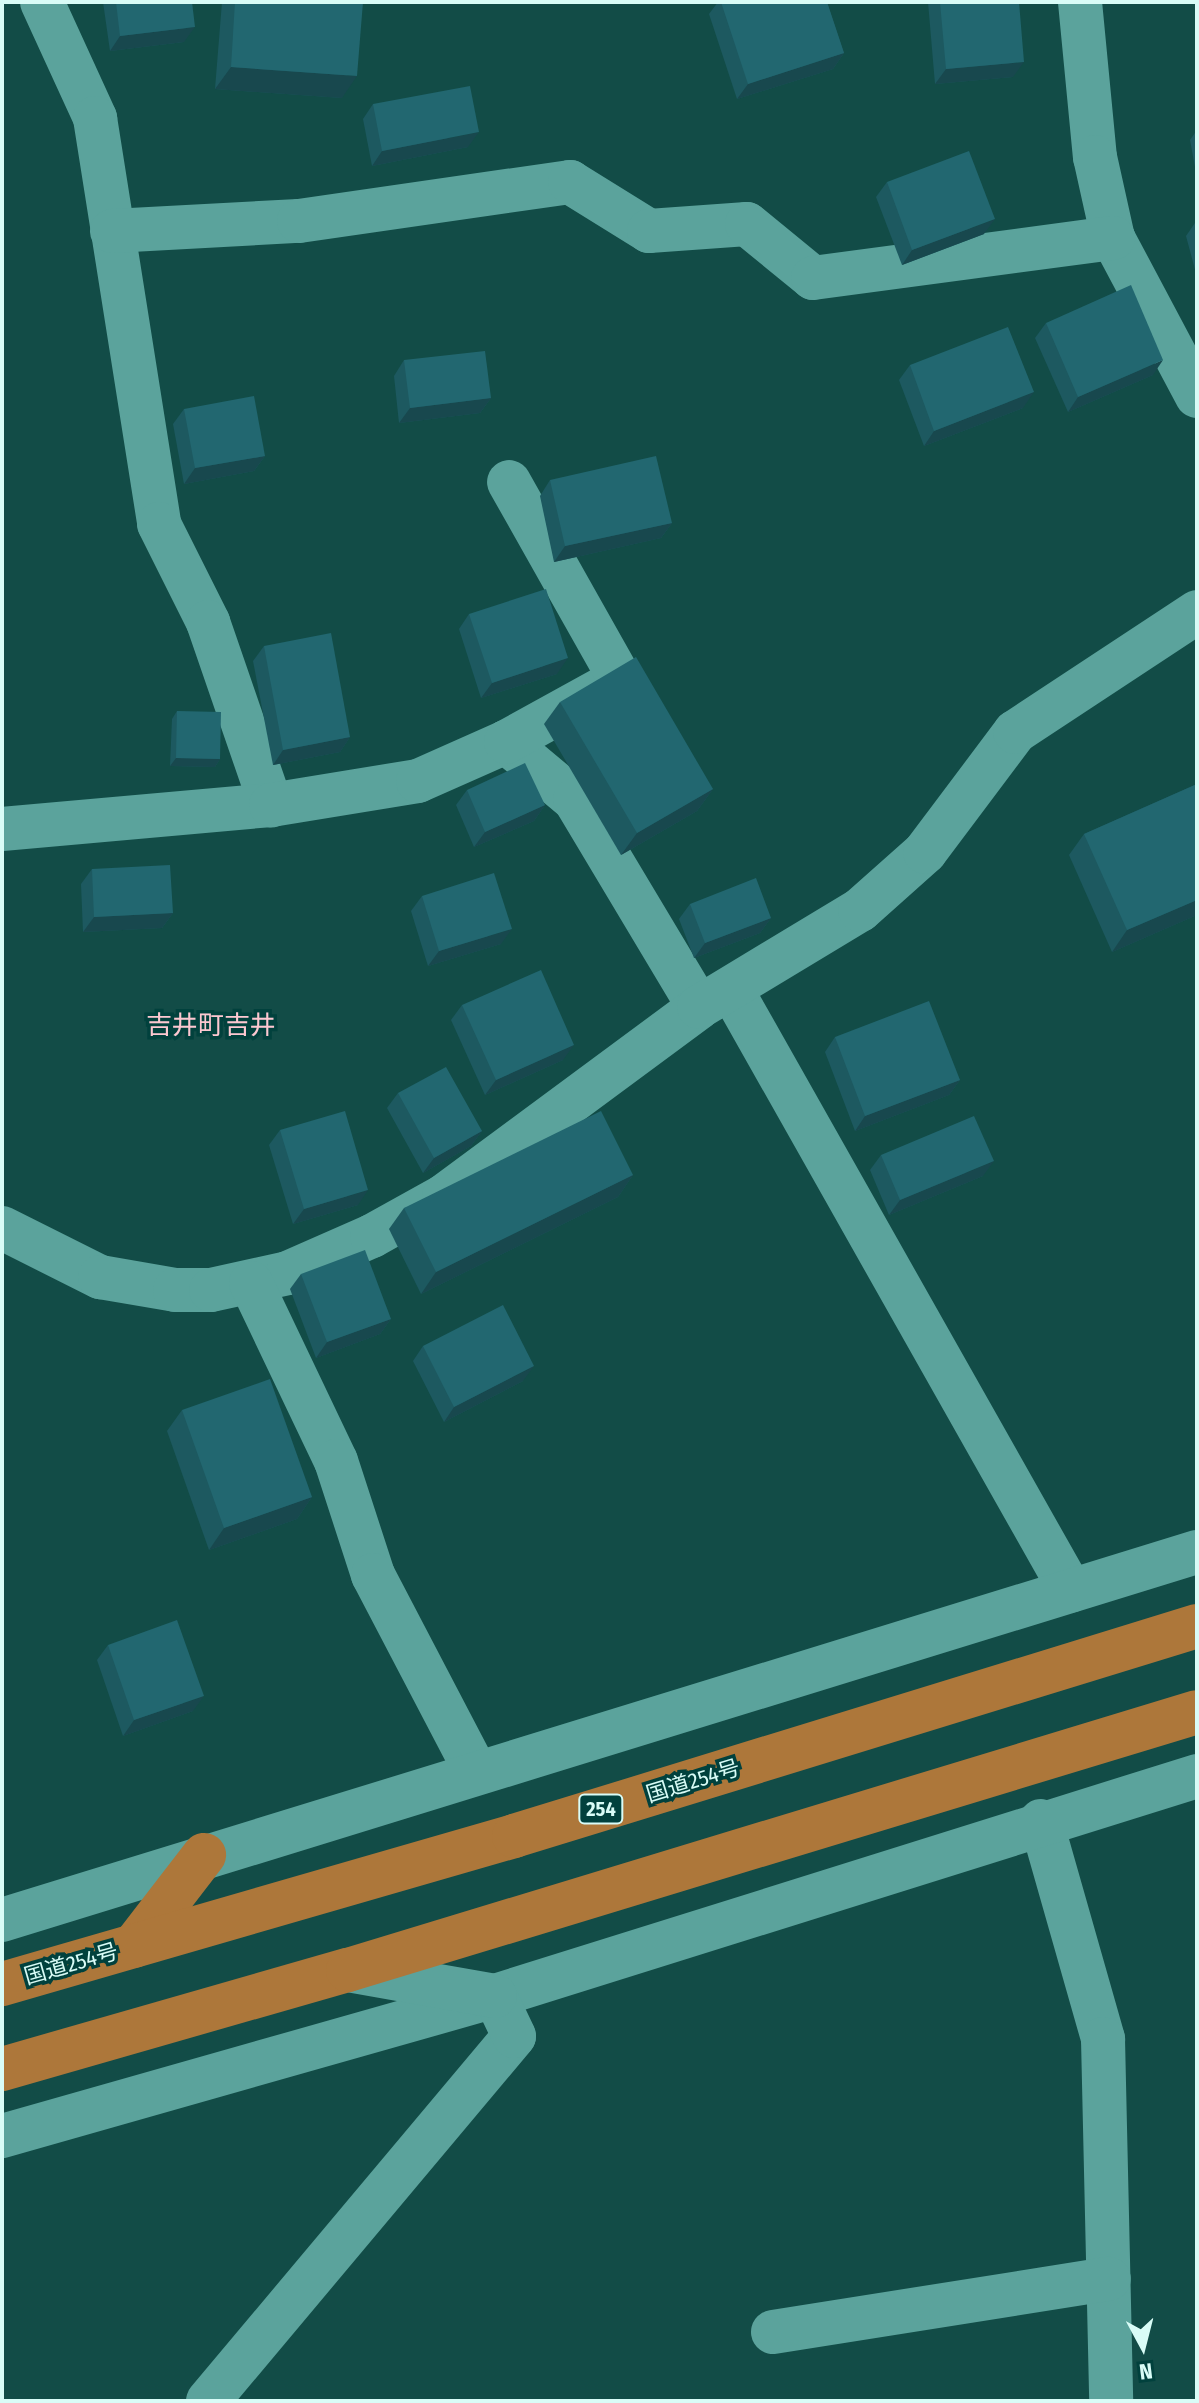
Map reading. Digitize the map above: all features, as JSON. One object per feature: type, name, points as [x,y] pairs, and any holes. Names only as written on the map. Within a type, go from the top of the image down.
[{"type":"highway","name":"国道254号","points":[[2,1984],[514,1836],[1197,1626]]},
{"type":"highway","points":[[2,2069],[348,1970],[1197,1712]]},
{"type":"highway","points":[[134,1946],[204,1855]]},
{"type":"street","points":[[42,2],[95,118],[159,524],[208,622],[271,805]]},
{"type":"street","points":[[1080,2],[1095,157],[1113,238],[1197,396]]},
{"type":"street","points":[[112,231],[299,221],[570,182],[649,231],[747,224],[813,278],[1113,238]]},
{"type":"street","points":[[2,829],[271,805],[418,781],[506,742],[620,679],[509,482]]},
{"type":"street","points":[[2,1228],[100,1277],[143,1286],[211,1290],[251,1283],[320,1261],[444,1196],[715,998],[860,910],[899,878],[958,811],[1015,732],[1197,612]]},
{"type":"street","points":[[506,742],[575,800],[715,998],[1071,1591]]},
{"type":"street","points":[[251,1283],[336,1461],[373,1575],[476,1772]]},
{"type":"street","points":[[2,1920],[204,1855],[1197,1552]]},
{"type":"street","points":[[2,2136],[495,1996],[1041,1821],[1197,1776]]},
{"type":"street","points":[[1041,1821],[1103,2039],[1111,2401]]},
{"type":"street","points":[[348,1970],[495,1996]]},
{"type":"street","points":[[208,2401],[514,2036],[495,1996]]},
{"type":"street","points":[[773,2332],[1109,2279]]},
{"type":"building","points":[[116,2],[192,2],[195,27],[120,36]]},
{"type":"building","points":[[235,2],[363,2],[357,76],[231,67]]},
{"type":"building","points":[[721,2],[827,2],[844,53],[748,84]]},
{"type":"building","points":[[940,2],[1019,2],[1024,62],[946,69]]},
{"type":"building","points":[[470,86],[479,132],[382,151],[373,104]]},
{"type":"building","points":[[969,151],[995,219],[912,250],[887,182]]},
{"type":"building","points":[[1131,285],[1163,360],[1078,397],[1046,323]]},
{"type":"building","points":[[1008,327],[1034,392],[934,431],[910,365]]},
{"type":"building","points":[[485,351],[491,398],[410,408],[404,360]]},
{"type":"building","points":[[254,396],[265,456],[195,468],[184,409]]},
{"type":"building","points":[[656,456],[672,523],[565,546],[550,480]]},
{"type":"building","points":[[546,589],[568,658],[492,683],[469,614]]},
{"type":"building","points":[[331,633],[350,737],[283,750],[264,646]]},
{"type":"building","points":[[636,657],[713,789],[637,833],[560,702]]},
{"type":"building","points":[[177,711],[221,712],[220,759],[176,758]]},
{"type":"building","points":[[525,763],[545,805],[485,832],[467,790]]},
{"type":"building","points":[[1197,784],[1197,900],[1127,930],[1084,834]]},
{"type":"building","points":[[170,865],[173,913],[94,917],[92,869]]},
{"type":"building","points":[[494,873],[512,929],[439,951],[422,896]]},
{"type":"building","points":[[756,878],[771,918],[705,943],[690,904]]},
{"type":"building","points":[[541,970],[574,1045],[496,1080],[462,1005]]},
{"type":"building","points":[[929,1001],[960,1080],[865,1116],[835,1037]]},
{"type":"building","points":[[446,1067],[482,1131],[434,1158],[398,1093]]},
{"type":"building","points":[[345,1111],[368,1190],[304,1209],[280,1130]]},
{"type":"building","points":[[601,1111],[633,1175],[436,1272],[404,1208]]},
{"type":"building","points":[[974,1116],[994,1161],[900,1200],[881,1155]]},
{"type":"building","points":[[365,1250],[391,1319],[327,1342],[301,1274]]},
{"type":"building","points":[[503,1305],[534,1366],[454,1407],[423,1346]]},
{"type":"building","points":[[270,1379],[312,1497],[224,1528],[182,1410]]},
{"type":"building","points":[[177,1620],[204,1696],[134,1720],[108,1645]]},
{"type":"district","name":"吉井町吉井","points":[[211,1026]]}]
